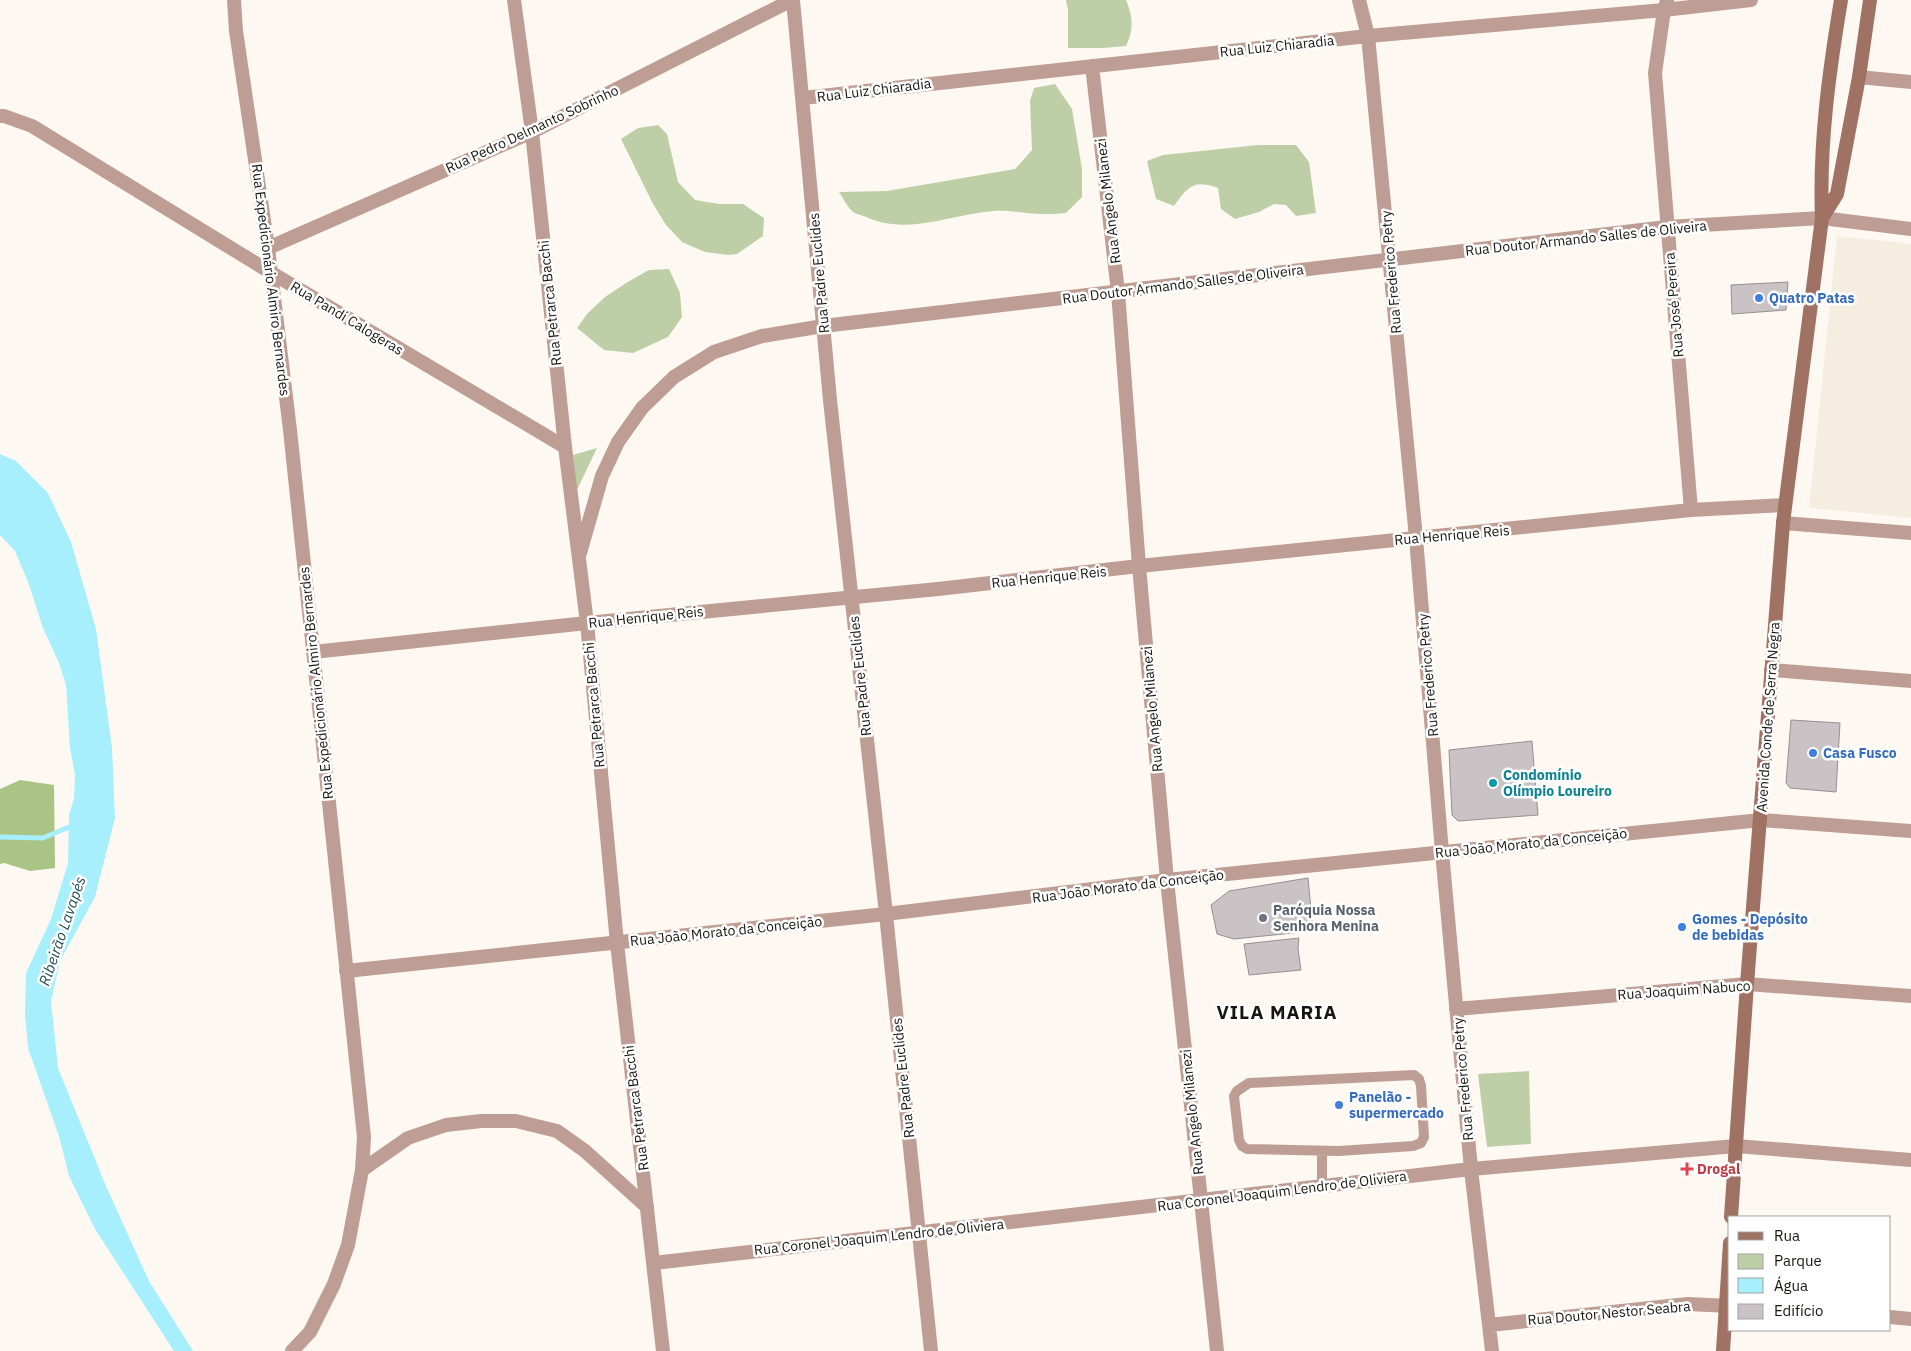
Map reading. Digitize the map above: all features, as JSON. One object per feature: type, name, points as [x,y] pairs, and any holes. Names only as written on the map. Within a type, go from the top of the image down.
[{"type":"main road","name":"Avenida Conde de Serra Negra","points":[[1731,1216],[1783,523],[1822,218],[1821,192],[1829,76],[1841,0]]},
{"type":"main road","name":"Avenida Conde de Serra Negra","points":[[1822,218],[1837,194],[1859,77],[1870,0]]},
{"type":"main road","points":[[1723,1351],[1728,1306]]},
{"type":"street","name":"Rua Expedicionário Almiro Bernardes","points":[[234,0],[236,31],[268,248],[290,430],[364,1137],[362,1170],[348,1245],[334,1284],[310,1332],[292,1351]]},
{"type":"street","name":"Rua Petrarca Bacchi","points":[[514,0],[532,132],[565,447],[586,623],[617,943],[663,1351]]},
{"type":"street","name":"Rua Pedro Delmanto Sobrinho","points":[[268,248],[532,132],[792,0]]},
{"type":"street","name":"Rua Padre Euclides","points":[[792,0],[803,98],[823,326],[931,1351]]},
{"type":"street","name":"Rua Frederico Petry","points":[[1359,0],[1368,36],[1416,538],[1471,1169],[1492,1351]]},
{"type":"street","name":"Rua Luiz Chiaradia","points":[[803,98],[1663,3],[1750,0]]},
{"type":"street","name":"Rua José Pereira","points":[[1663,3],[1655,73],[1691,510]]},
{"type":"street","name":"Rua Angelo Milanezi","points":[[1092,66],[1118,292],[1139,566],[1167,880],[1217,1351]]},
{"type":"street","points":[[1859,77],[1911,82]]},
{"type":"street","name":"Rua Pandi Calogeras","points":[[0,116],[32,126],[270,272],[565,447]]},
{"type":"street","name":"Rua Doutor Armando Salles de Oliveira","points":[[579,559],[602,476],[618,442],[642,408],[674,377],[714,352],[762,336],[823,326],[1667,227],[1822,218],[1911,229]]},
{"type":"street","name":"Rua Henrique Reis","points":[[313,652],[1139,566],[1416,538],[1474,534],[1691,510],[1785,505]]},
{"type":"street","points":[[1783,523],[1911,533]]},
{"type":"street","points":[[1771,670],[1911,681]]},
{"type":"street","name":"Rua João Morato da Conceição","points":[[346,971],[886,914],[1167,880],[1761,820],[1911,832]]},
{"type":"street","name":"Rua Joaquim Nabuco","points":[[1456,1009],[1747,984],[1911,996]]},
{"type":"street","points":[[362,1170],[408,1138],[446,1125],[482,1121],[516,1121],[557,1131],[585,1152],[647,1207]]},
{"type":"street","name":"Rua Coronel Joaquim Lendro de Oliviera","points":[[654,1263],[1471,1169],[1736,1146],[1911,1160]]},
{"type":"street","name":"Rua Doutor Nestor Seabra","points":[[1489,1324],[1688,1304],[1728,1306]]},
{"type":"street","points":[[1891,1317],[1911,1319]]},
{"type":"lane","points":[[1414,1075],[1419,1079],[1424,1137],[1421,1143],[1413,1146],[1322,1151],[1247,1149],[1242,1146],[1237,1133],[1234,1096],[1237,1091],[1249,1083],[1414,1075]]},
{"type":"lane","points":[[1322,1151],[1322,1186]]},
{"type":"shaded area","points":[[1837,236],[1911,244],[1911,518],[1809,508]]},
{"type":"green space","points":[[1066,0],[1126,0],[1132,23],[1126,46],[1068,48],[1068,10]]},
{"type":"green space","points":[[1055,84],[1072,109],[1082,169],[1082,197],[1066,213],[1037,214],[994,211],[930,222],[898,225],[855,213],[848,207],[839,192],[887,191],[1015,169],[1032,150],[1030,101],[1034,88]]},
{"type":"green space","points":[[658,125],[667,134],[678,182],[695,200],[719,204],[743,204],[764,218],[763,236],[737,254],[729,255],[705,252],[682,242],[666,225],[653,204],[621,139],[638,128]]},
{"type":"green space","points":[[1258,145],[1296,145],[1309,162],[1316,213],[1296,216],[1286,205],[1274,204],[1259,212],[1235,219],[1221,209],[1218,188],[1203,184],[1192,186],[1174,206],[1156,199],[1147,161],[1163,155]]},
{"type":"green space","points":[[669,269],[680,293],[682,317],[668,337],[633,353],[604,350],[577,328],[587,314],[605,297],[626,283],[649,270]]},
{"type":"green space","points":[[597,448],[576,492],[573,455]]},
{"type":"green space","points":[[20,780],[54,785],[55,868],[30,871],[4,863],[0,864],[0,789]]},
{"type":"green space","points":[[1529,1071],[1531,1144],[1487,1147],[1478,1074]]},
{"type":"water","name":"Ribeirão Lavapés","points":[[0,454],[16,461],[48,493],[71,542],[96,629],[112,748],[115,818],[95,897],[60,961],[51,1002],[58,1068],[106,1186],[149,1281],[193,1351],[174,1351],[95,1229],[69,1176],[59,1136],[28,1048],[25,1014],[26,973],[51,919],[68,863],[69,815],[74,798],[75,775],[70,748],[66,685],[15,551],[0,535]]},
{"type":"building","name":"Quatro Patas","points":[[1788,282],[1786,310],[1732,314],[1731,285]]},
{"type":"building","name":"Casa Fusco","points":[[1791,720],[1840,723],[1836,792],[1790,788],[1786,783]]},
{"type":"building","name":"Condomínio Olímpio Loureiro","points":[[1532,741],[1538,815],[1458,821],[1452,815],[1449,750]]},
{"type":"building","name":"Paróquia Nossa Senhora Menina","points":[[1308,878],[1313,931],[1234,939],[1217,934],[1211,905],[1229,891]]},
{"type":"building","points":[[1299,938],[1298,949],[1301,970],[1249,975],[1244,944]]},
{"type":"waterway","points":[[0,837],[43,838],[74,825]]},
{"type":"place","name":"Quatro Patas","points":[[1759,298]]},
{"type":"place","name":"Casa Fusco","points":[[1813,753]]},
{"type":"place","name":"Condomínio Olímpio Loureiro","points":[[1493,783]]},
{"type":"place","name":"Paróquia Nossa Senhora Menina","points":[[1263,918]]},
{"type":"place","name":"Gomes - Depósito de bebidas","points":[[1682,927]]},
{"type":"place","name":"Panelão - supermercado","points":[[1339,1105]]},
{"type":"place","name":"Drogal","points":[[1687,1169]]},
{"type":"district","name":"VILA MARIA","points":[[1277,1012]]}]
